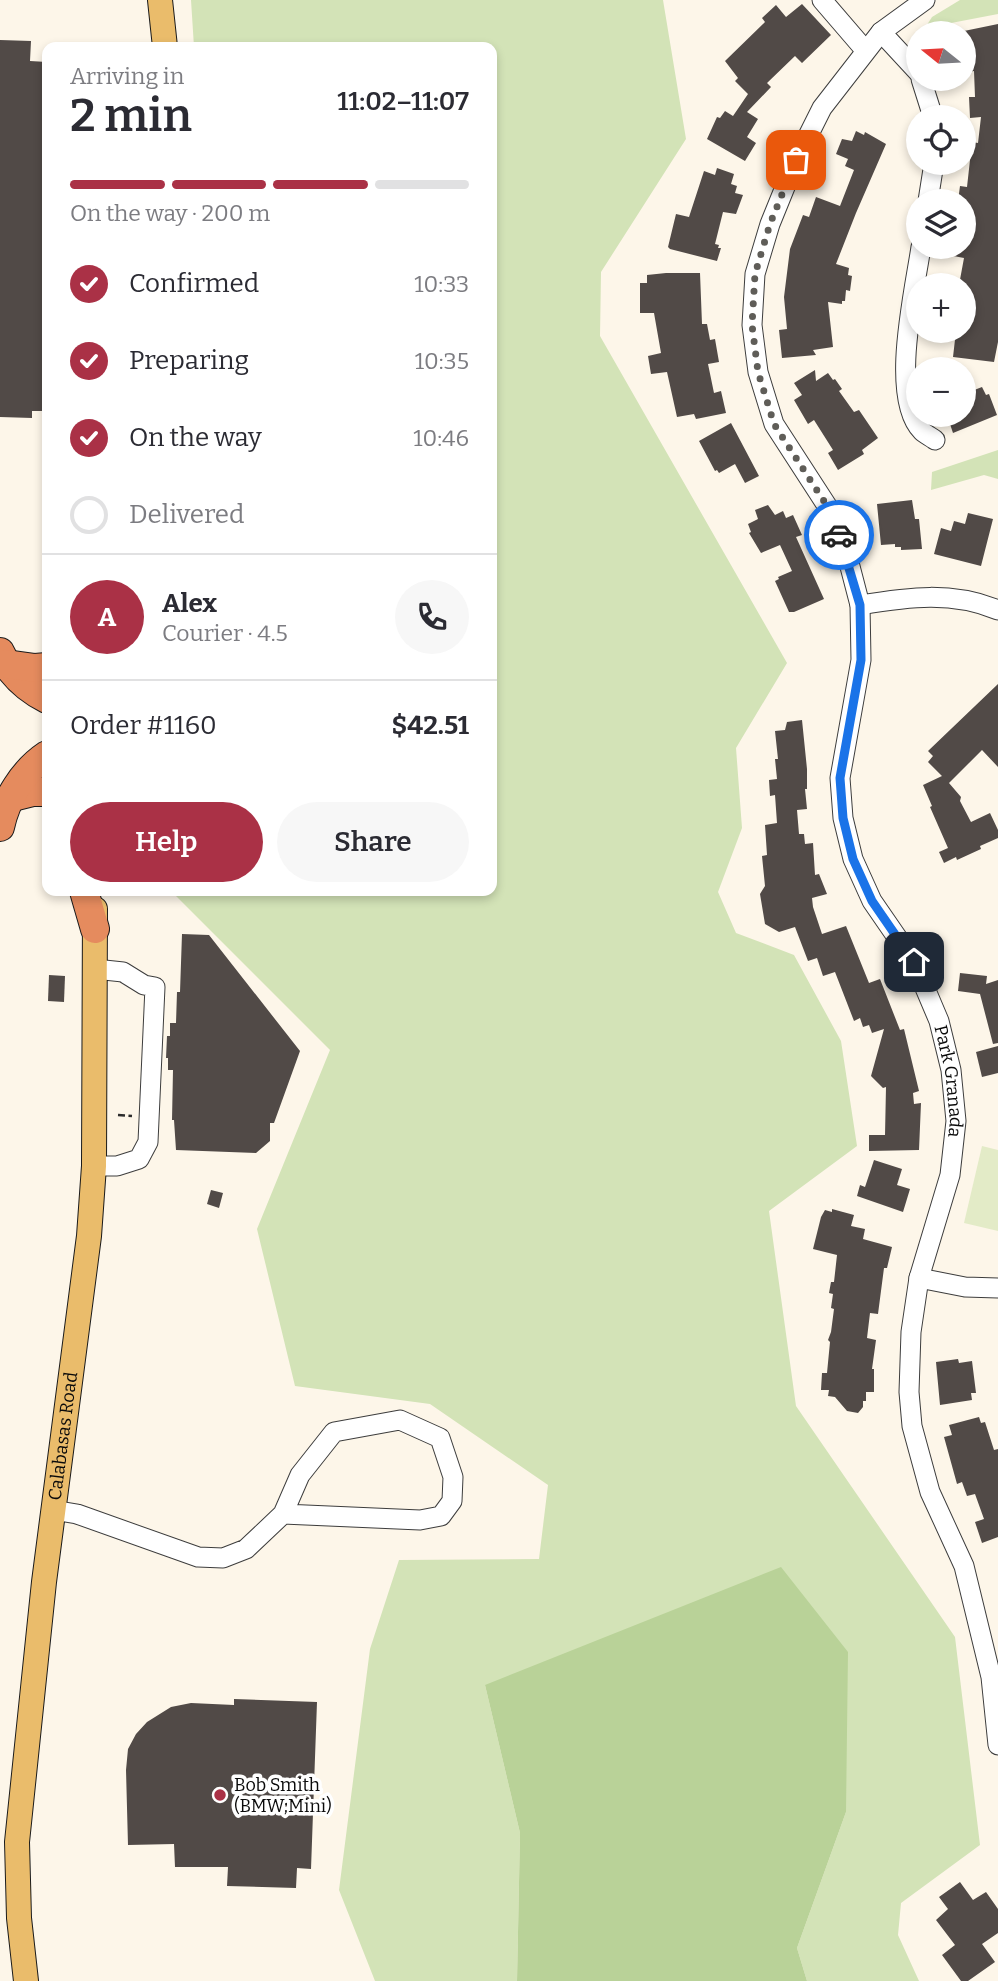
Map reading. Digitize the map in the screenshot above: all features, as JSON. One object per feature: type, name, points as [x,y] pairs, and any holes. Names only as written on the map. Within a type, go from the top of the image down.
[{"type":"highway","points":[[3,658],[35,668],[42,667]]},
{"type":"highway","points":[[3,658],[24,684],[42,696]]},
{"type":"highway","points":[[0,827],[9,798],[28,772],[42,759]]},
{"type":"highway","points":[[9,798],[42,792]]},
{"type":"highway","points":[[85,896],[95,929]]},
{"type":"main road","points":[[160,0],[164,42]]},
{"type":"main road","name":"Calabasas Road","points":[[26,1981],[19,1918],[17,1842],[53,1510],[87,1248],[94,1166],[96,896]]},
{"type":"street","points":[[822,0],[865,50]]},
{"type":"street","name":"Park Granada","points":[[925,0],[881,32],[822,107],[796,160],[770,224],[755,274],[752,325],[758,372],[774,424],[831,512],[847,555],[860,605],[861,660],[840,778],[843,818],[853,859],[872,901],[914,962],[939,1021],[951,1070],[956,1121],[950,1175],[919,1278],[911,1332],[909,1392],[912,1426],[930,1492],[964,1566],[991,1677],[998,1745]]},
{"type":"street","points":[[881,32],[906,59]]},
{"type":"street","points":[[919,259],[905,353],[907,395],[913,416],[921,430],[935,440]]},
{"type":"street","points":[[860,605],[909,597],[946,596],[976,601],[998,610]]},
{"type":"street","points":[[94,1166],[117,1166],[139,1159],[148,1142],[155,988],[144,985],[123,972],[95,969]]},
{"type":"street","points":[[919,1278],[965,1287],[998,1288]]},
{"type":"street","points":[[53,1510],[76,1514],[198,1557],[223,1558],[246,1549],[284,1514],[300,1475],[334,1432],[400,1420],[440,1438],[453,1477],[452,1501],[441,1516],[420,1520],[284,1514]]},
{"type":"green space","points":[[191,0],[663,0],[686,139],[601,272],[600,336],[787,663],[736,748],[742,828],[718,892],[736,933],[794,955],[841,1041],[857,1146],[769,1211],[796,1406],[955,1637],[980,1845],[901,1903],[898,1935],[919,1981],[807,1981],[797,1948],[846,1812],[485,1685],[520,1833],[517,1981],[375,1981],[339,1890],[370,1649],[399,1560],[539,1559],[548,1485],[430,1404],[295,1386],[257,1229],[330,1050],[176,896],[497,896],[497,42],[194,42]]},
{"type":"green space","points":[[960,0],[998,0],[998,14],[962,21],[929,21]]},
{"type":"green space","points":[[998,450],[998,479],[984,475],[931,490],[932,472]]},
{"type":"green space","points":[[982,1146],[998,1150],[998,1231],[964,1223]]},
{"type":"green space","points":[[781,1567],[848,1652],[846,1812],[797,1948],[807,1981],[517,1981],[520,1833],[485,1685]]},
{"type":"building","points":[[802,4],[831,35],[802,63],[795,56],[767,83],[771,87],[747,112],[758,119],[747,137],[756,143],[745,161],[707,139],[717,117],[720,118],[725,111],[733,116],[748,94],[735,81],[738,78],[725,61],[765,22],[762,18],[776,5],[786,17]]},
{"type":"building","points":[[998,24],[998,342],[994,362],[976,360],[976,357],[953,357],[955,343],[976,343],[976,273],[961,273],[964,259],[976,259],[976,189],[960,189],[960,186],[967,187],[968,175],[976,175],[976,143],[981,117],[976,117],[976,105],[969,105],[969,97],[975,97],[976,91],[976,29]]},
{"type":"building","points":[[0,40],[31,41],[30,61],[42,62],[42,411],[32,411],[32,418],[0,417]]},
{"type":"building","points":[[856,131],[864,135],[865,132],[886,144],[836,264],[849,268],[848,275],[852,276],[850,291],[846,290],[845,301],[842,301],[842,304],[828,302],[833,347],[813,350],[816,355],[782,358],[779,330],[787,329],[784,297],[790,249],[803,215],[809,217],[816,197],[840,206],[854,170],[845,166],[848,159],[836,154],[842,139],[852,141]]},
{"type":"building","points":[[717,168],[734,174],[731,184],[737,186],[735,193],[743,195],[736,214],[723,212],[715,244],[721,248],[717,261],[670,249],[668,247],[676,214],[689,217],[704,171],[715,175]]},
{"type":"building","points":[[700,273],[702,324],[707,324],[710,340],[715,339],[719,362],[708,364],[714,393],[721,391],[726,413],[696,419],[694,414],[677,417],[667,372],[651,374],[648,356],[661,353],[654,313],[640,313],[640,283],[647,283],[647,275]]},
{"type":"building","points":[[815,370],[816,381],[828,373],[835,379],[842,389],[839,391],[854,412],[859,410],[878,438],[862,450],[864,454],[838,470],[828,453],[833,450],[814,420],[808,424],[794,400],[802,395],[794,383]]},
{"type":"building","points":[[982,387],[986,395],[989,394],[997,415],[976,424],[976,389]]},
{"type":"building","points":[[731,423],[759,476],[745,483],[735,464],[719,473],[715,471],[699,441]]},
{"type":"building","points":[[951,427],[968,427],[953,433]]},
{"type":"building","points":[[912,500],[915,519],[919,519],[922,549],[901,550],[901,547],[895,547],[895,544],[881,545],[877,504]]},
{"type":"building","points":[[768,505],[775,515],[783,511],[786,518],[793,515],[802,535],[796,537],[824,599],[794,612],[789,612],[775,581],[792,571],[780,545],[761,553],[749,533],[748,524],[758,519],[755,510]]},
{"type":"building","points":[[968,513],[993,519],[981,566],[934,554],[941,528],[951,531],[954,521],[965,524]]},
{"type":"building","points":[[998,684],[998,767],[982,750],[949,783],[961,797],[960,801],[971,822],[990,813],[998,830],[998,838],[980,846],[981,849],[944,863],[939,852],[948,848],[923,785],[942,776],[928,762],[933,756],[928,751]]},
{"type":"building","points":[[802,720],[807,769],[807,809],[797,810],[799,834],[804,834],[805,844],[813,843],[815,875],[819,874],[827,894],[812,898],[813,907],[822,934],[846,926],[869,983],[880,979],[900,1030],[904,1029],[919,1091],[913,1093],[914,1104],[921,1103],[919,1150],[869,1151],[869,1135],[885,1135],[886,1087],[883,1088],[871,1076],[884,1029],[872,1033],[869,1025],[863,1027],[860,1018],[854,1021],[835,972],[823,976],[817,958],[808,961],[795,927],[779,932],[765,924],[760,894],[765,886],[762,856],[767,855],[765,825],[777,823],[775,795],[770,796],[769,780],[777,779],[775,731],[785,730],[787,722]]},
{"type":"building","points":[[182,934],[209,935],[300,1051],[274,1123],[270,1123],[270,1141],[256,1153],[176,1150],[172,1120],[173,1070],[168,1070],[166,1058],[167,1036],[170,1036],[170,1023],[176,1023],[177,992],[180,992]]},
{"type":"building","points":[[960,973],[987,976],[986,984],[998,980],[998,1043],[993,1044],[980,994],[958,991]]},
{"type":"building","points":[[49,975],[65,976],[64,1002],[48,1001]]},
{"type":"building","points":[[998,1046],[998,1073],[982,1077],[976,1052]]},
{"type":"building","points":[[874,1160],[902,1169],[897,1185],[910,1189],[903,1212],[857,1196],[860,1185],[865,1187]]},
{"type":"building","points":[[211,1190],[223,1193],[219,1208],[207,1204]]},
{"type":"building","points":[[832,1209],[854,1215],[851,1226],[865,1229],[863,1239],[892,1247],[887,1268],[884,1268],[878,1314],[870,1313],[867,1338],[876,1340],[872,1369],[874,1392],[866,1392],[866,1401],[863,1401],[863,1407],[858,1413],[847,1411],[835,1397],[828,1396],[829,1390],[821,1390],[822,1373],[827,1373],[828,1340],[834,1309],[831,1308],[833,1294],[829,1293],[831,1282],[834,1282],[837,1255],[813,1249],[821,1217],[825,1210],[832,1212]]},
{"type":"building","points":[[958,1359],[959,1363],[972,1361],[976,1393],[971,1393],[972,1400],[940,1405],[936,1362]]},
{"type":"building","points":[[979,1417],[981,1423],[985,1422],[994,1450],[998,1449],[998,1537],[982,1543],[975,1522],[984,1519],[975,1494],[967,1496],[962,1482],[957,1484],[944,1437],[952,1435],[949,1425]]},
{"type":"building","name":"Bob Smith (BMW;Mini)","points":[[234,1699],[317,1702],[311,1869],[297,1868],[296,1888],[227,1886],[228,1867],[175,1867],[174,1844],[128,1845],[126,1770],[128,1749],[136,1734],[147,1722],[171,1707],[191,1703],[234,1705]]},
{"type":"building","points":[[960,1882],[973,1900],[986,1892],[998,1909],[998,1933],[982,1944],[995,1962],[968,1981],[961,1981],[942,1955],[955,1945],[936,1920],[948,1909],[939,1897]]},
{"type":"way so far","points":[[796,160],[770,224],[755,274],[752,325],[758,372],[774,424],[831,512],[839,535]]},
{"type":"place","name":"Bob Smith (BMW;Mini)","points":[[220,1795]]},
{"type":"route","points":[[839,535],[860,605],[861,660],[840,778],[843,818],[853,859],[872,901],[914,962]]}]
